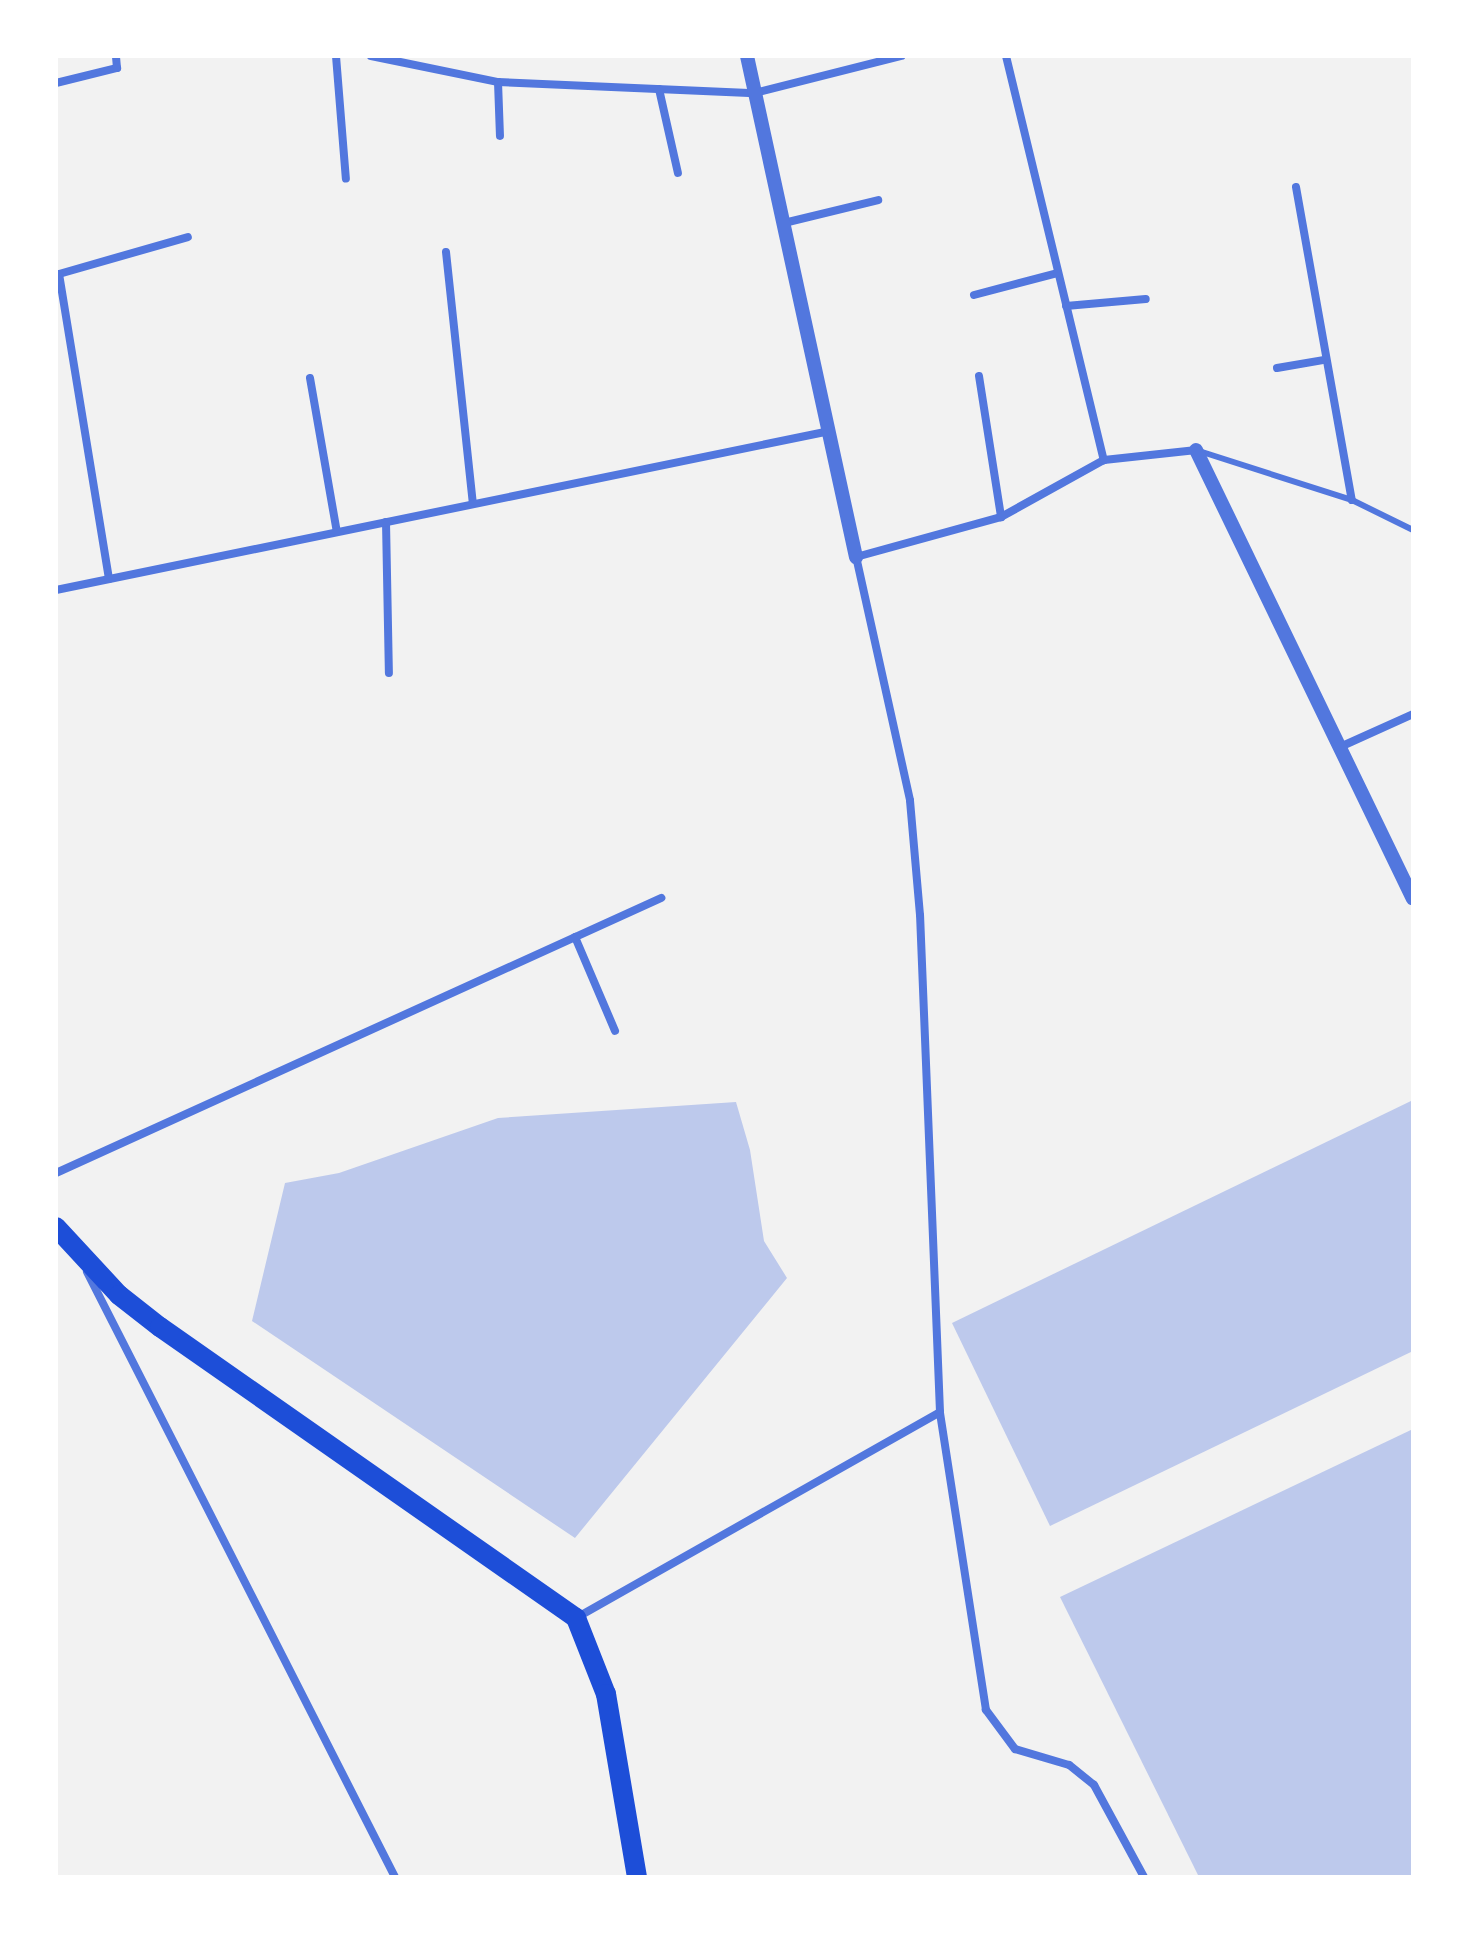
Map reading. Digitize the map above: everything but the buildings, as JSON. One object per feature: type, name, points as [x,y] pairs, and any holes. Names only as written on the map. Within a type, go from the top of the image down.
[{"type":"main road","points":[[56,1227],[79,1255],[160,1327],[576,1618],[606,1694],[637,1877]]},
{"type":"street","points":[[56,83],[117,68],[116,56]]},
{"type":"street","points":[[336,56],[346,179]]},
{"type":"street","points":[[371,56],[498,82],[755,93],[901,56]]},
{"type":"street","points":[[747,56],[910,800],[920,915],[940,1412],[986,1710],[1015,1749],[1069,1765],[1094,1785],[1144,1877]]},
{"type":"street","points":[[1006,56],[1104,460]]},
{"type":"street","points":[[498,82],[500,136]]},
{"type":"street","points":[[659,89],[678,173]]},
{"type":"street","points":[[1296,187],[1324,360],[1352,500]]},
{"type":"street","points":[[784,223],[878,200]]},
{"type":"street","points":[[109,579],[59,274],[188,237]]},
{"type":"street","points":[[446,252],[473,504]]},
{"type":"street","points":[[974,295],[1057,273]]},
{"type":"street","points":[[1066,306],[1146,299]]},
{"type":"street","points":[[1277,368],[1324,360]]},
{"type":"street","points":[[979,376],[1001,517]]},
{"type":"street","points":[[310,378],[337,532]]},
{"type":"street","points":[[56,590],[830,430]]},
{"type":"street","points":[[856,557],[1001,517],[1104,460],[1196,450],[1413,898]]},
{"type":"street","points":[[386,522],[389,673]]},
{"type":"street","points":[[1340,747],[1413,714]]},
{"type":"street","points":[[56,1173],[661,898]]},
{"type":"street","points":[[575,937],[615,1031]]},
{"type":"street","points":[[79,1255],[395,1877]]},
{"type":"street","points":[[576,1618],[940,1412]]},
{"type":"lane","points":[[1196,450],[1352,500],[1413,530]]}]
